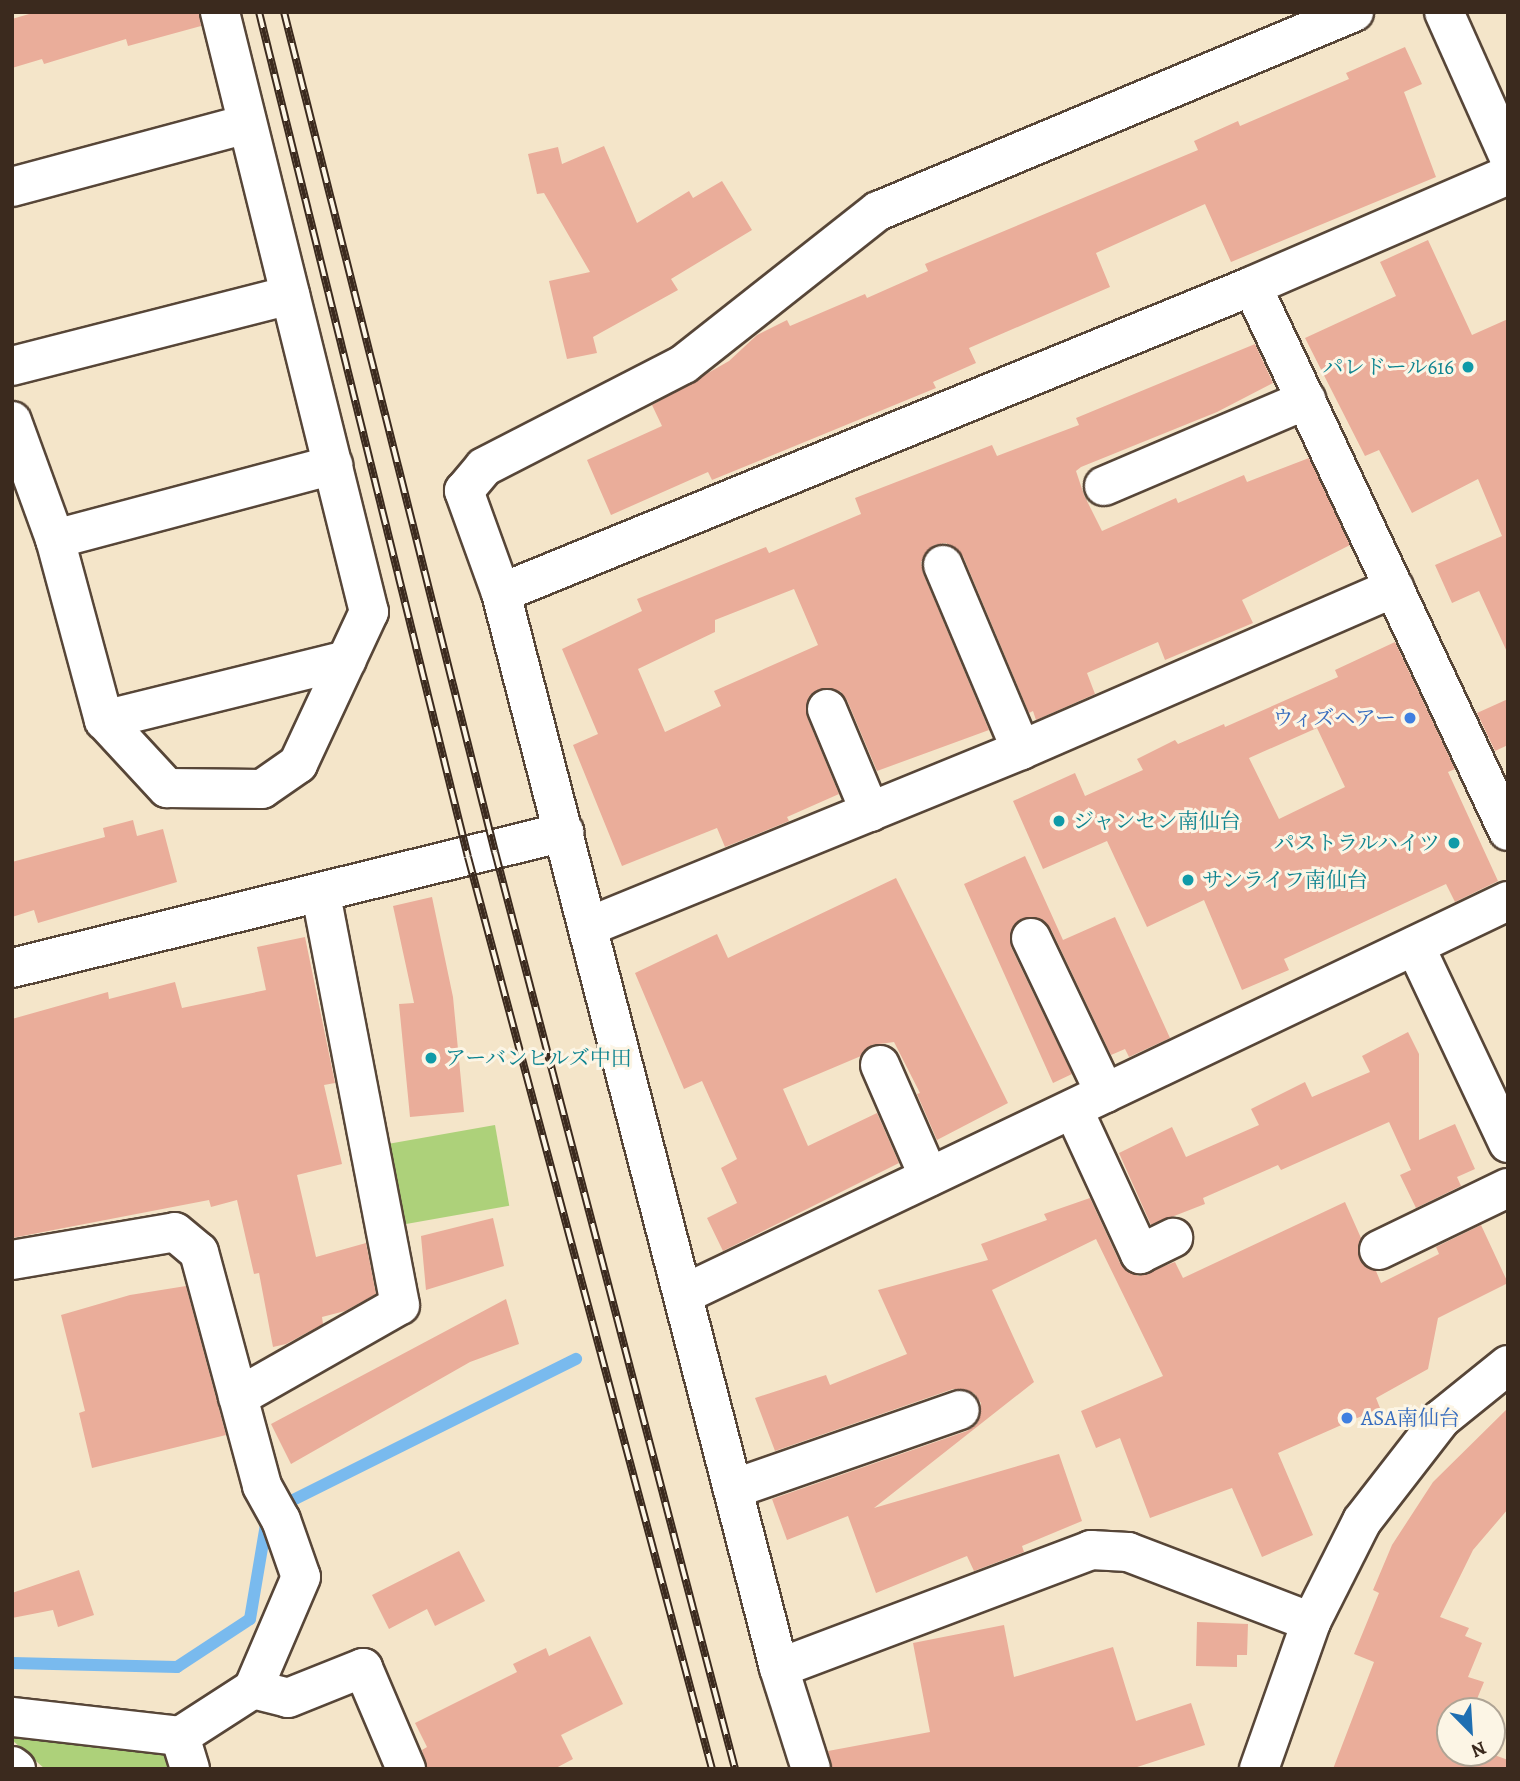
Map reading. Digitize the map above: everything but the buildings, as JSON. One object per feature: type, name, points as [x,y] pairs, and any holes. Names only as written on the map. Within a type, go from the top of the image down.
[{"type":"street","points":[[12,421],[55,539],[104,720],[167,788],[262,789],[298,764],[369,612],[220,12]]},
{"type":"street","points":[[811,1769],[779,1668],[590,926],[501,593],[464,491],[484,467],[684,363],[878,211],[1354,12]]},
{"type":"street","points":[[1444,12],[1508,155]]},
{"type":"street","points":[[12,187],[247,124]]},
{"type":"street","points":[[501,593],[1252,286],[1508,175]]},
{"type":"street","points":[[1252,286],[1508,831]]},
{"type":"street","points":[[12,366],[290,295]]},
{"type":"street","points":[[1104,486],[1306,400]]},
{"type":"street","points":[[55,539],[332,465]]},
{"type":"street","points":[[943,565],[1021,750]]},
{"type":"street","points":[[590,926],[1021,750],[1394,588]]},
{"type":"street","points":[[104,720],[347,660]]},
{"type":"street","points":[[827,709],[870,812]]},
{"type":"street","points":[[12,968],[564,832]]},
{"type":"street","points":[[238,1397],[400,1305],[321,894]]},
{"type":"street","points":[[684,1294],[1508,901]]},
{"type":"street","points":[[1031,938],[1140,1254],[1173,1238]]},
{"type":"street","points":[[1415,946],[1508,1143]]},
{"type":"street","points":[[880,1065],[929,1177]]},
{"type":"street","points":[[1378,1250],[1508,1188]]},
{"type":"street","points":[[12,1260],[175,1232],[199,1252],[262,1486],[281,1520],[301,1577],[253,1689],[185,1752],[12,1717]]},
{"type":"street","points":[[1259,1769],[1311,1622],[1362,1521],[1441,1419],[1508,1365]]},
{"type":"street","points":[[733,1489],[960,1410]]},
{"type":"street","points":[[779,1668],[1090,1550],[1128,1552],[1311,1622]]},
{"type":"street","points":[[253,1689],[288,1698],[363,1668],[407,1769]]},
{"type":"green space","points":[[495,1125],[509,1206],[402,1225],[388,1144]]},
{"type":"green space","points":[[12,1726],[164,1742],[176,1769],[45,1769],[12,1740]]},
{"type":"waterway","points":[[279,1507],[576,1359]]},
{"type":"waterway","points":[[12,1663],[177,1667],[250,1619],[267,1519]]},
{"type":"railway","points":[[259,12],[468,857],[712,1769]]},
{"type":"railway","points":[[284,12],[495,852],[735,1769]]},
{"type":"place","name":"パレドール616","points":[[1468,367]]},
{"type":"place","name":"ウィズヘアー","points":[[1410,718]]},
{"type":"place","name":"ジャンセン南仙台","points":[[1059,821]]},
{"type":"place","name":"パストラルハイツ","points":[[1454,843]]},
{"type":"place","name":"サンライフ南仙台","points":[[1188,880]]},
{"type":"place","name":"アーバンヒルズ中田","points":[[431,1058]]},
{"type":"place","name":"ASA南仙台","points":[[1347,1418]]}]
